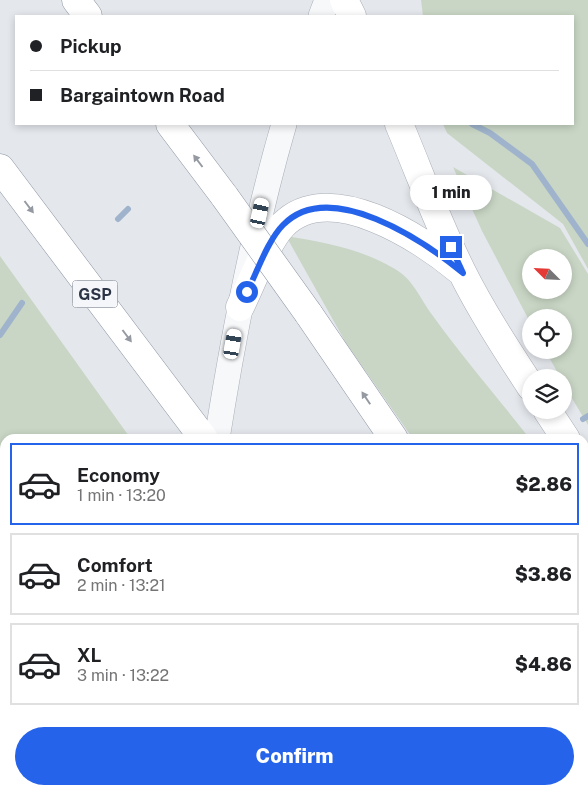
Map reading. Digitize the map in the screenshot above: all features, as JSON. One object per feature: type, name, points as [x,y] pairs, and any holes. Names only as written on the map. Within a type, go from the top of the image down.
[{"type":"main road","points":[[76,0],[87,15]]},
{"type":"main road","points":[[344,0],[352,15]]},
{"type":"main road","points":[[171,125],[308,313],[391,434]]},
{"type":"main road","points":[[399,125],[436,216],[463,273],[498,336],[522,373]]},
{"type":"main road","name":"GSP","points":[[0,168],[197,429]]},
{"type":"main road","points":[[240,306],[282,226],[296,216],[315,210],[334,209],[358,212],[373,218],[426,246],[463,273]]},
{"type":"main road","points":[[553,419],[563,434]]},
{"type":"street","points":[[320,15],[327,0]]},
{"type":"street","points":[[218,434],[240,306],[263,195],[284,125]]},
{"type":"green space","points":[[421,0],[588,0],[588,269],[563,224],[447,133],[443,125],[574,125],[574,15],[423,15]]},
{"type":"green space","points":[[453,167],[560,228],[588,274],[588,425],[572,398],[572,369],[556,369],[550,359],[572,359],[572,309],[523,309],[482,231]]},
{"type":"green space","points":[[286,236],[356,251],[402,273],[412,284],[428,310],[456,347],[526,434],[410,434],[346,343]]},
{"type":"green space","points":[[0,256],[127,434],[0,434]]},
{"type":"waterway","points":[[474,125],[490,133],[532,164],[588,244]]},
{"type":"waterway","points":[[118,219],[128,209]]},
{"type":"waterway","points":[[0,335],[22,303]]},
{"type":"waterway","points":[[583,419],[588,416]]},
{"type":"route","points":[[247,292],[276,234],[288,221],[305,212],[324,208],[358,212],[400,230],[446,259],[463,273],[451,247]]}]
